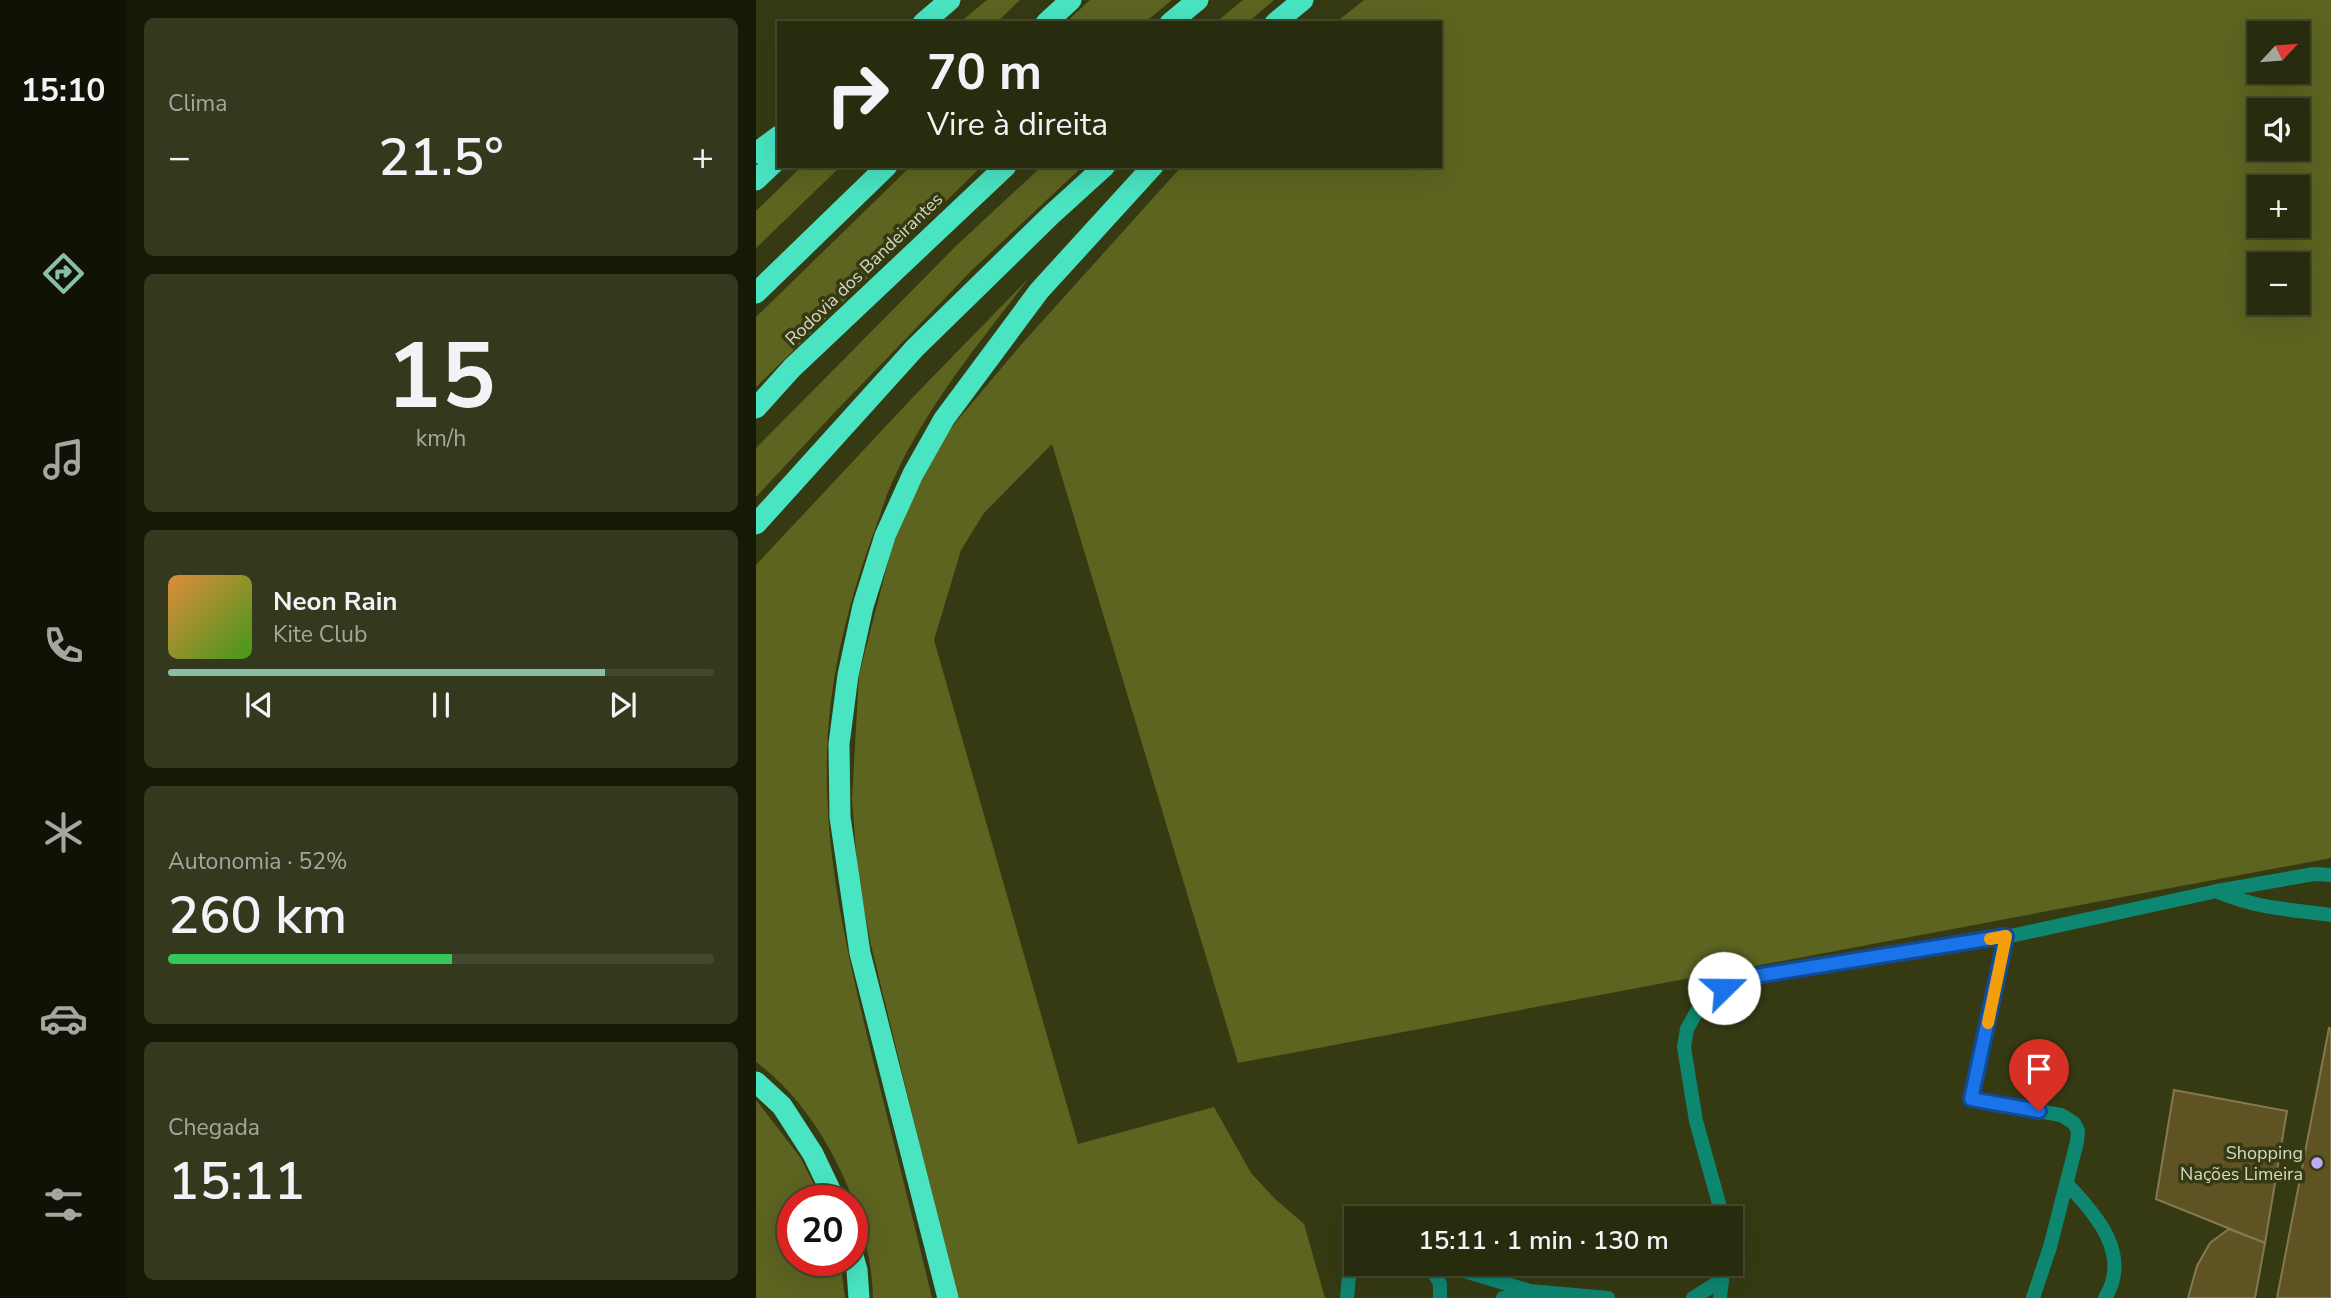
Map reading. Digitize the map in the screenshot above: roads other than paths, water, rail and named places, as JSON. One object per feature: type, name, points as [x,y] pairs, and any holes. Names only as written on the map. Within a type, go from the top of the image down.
[{"type":"highway","points":[[925,21],[950,0]]},
{"type":"highway","points":[[1048,21],[1072,0]]},
{"type":"highway","points":[[1172,21],[1198,0]]},
{"type":"highway","points":[[1278,21],[1304,0]]},
{"type":"highway","points":[[1286,21],[1304,0]]},
{"type":"highway","points":[[756,153],[777,137]]},
{"type":"highway","points":[[756,180],[777,160]]},
{"type":"highway","points":[[756,293],[885,168]]},
{"type":"highway","name":"Rodovia dos Bandeirantes","points":[[756,408],[792,369],[1004,168]]},
{"type":"highway","points":[[756,524],[915,348],[1103,168]]},
{"type":"highway","points":[[948,1298],[860,953],[840,817],[839,744],[848,675],[863,606],[885,536],[913,474],[944,419],[1040,291],[1151,168]]},
{"type":"highway","points":[[756,1082],[782,1106],[813,1154],[828,1185]]},
{"type":"highway","points":[[857,1276],[859,1298]]},
{"type":"street","points":[[1720,1206],[1696,1121],[1684,1047],[1687,1029],[1700,1006],[1737,979],[2006,936],[2217,891],[2314,874],[2331,875]]},
{"type":"street","points":[[2217,891],[2244,903],[2278,910],[2331,915]]},
{"type":"street","points":[[2006,936],[1971,1099],[2062,1115],[2074,1123],[2078,1131],[2067,1184],[2033,1298]]},
{"type":"street","points":[[2067,1184],[2092,1210],[2108,1237],[2115,1262],[2112,1287],[2105,1298]]},
{"type":"street","points":[[1347,1298],[1349,1276]]},
{"type":"street","points":[[1436,1276],[1440,1284],[1440,1298]]},
{"type":"street","points":[[1481,1276],[1530,1291],[1608,1298]]},
{"type":"street","points":[[1720,1298],[1722,1276]]},
{"type":"street","points":[[1693,1298],[1722,1280]]},
{"type":"street","points":[[1503,1298],[1530,1291]]},
{"type":"place","name":"Shopping Nações Limeira","points":[[2317,1163]]}]
